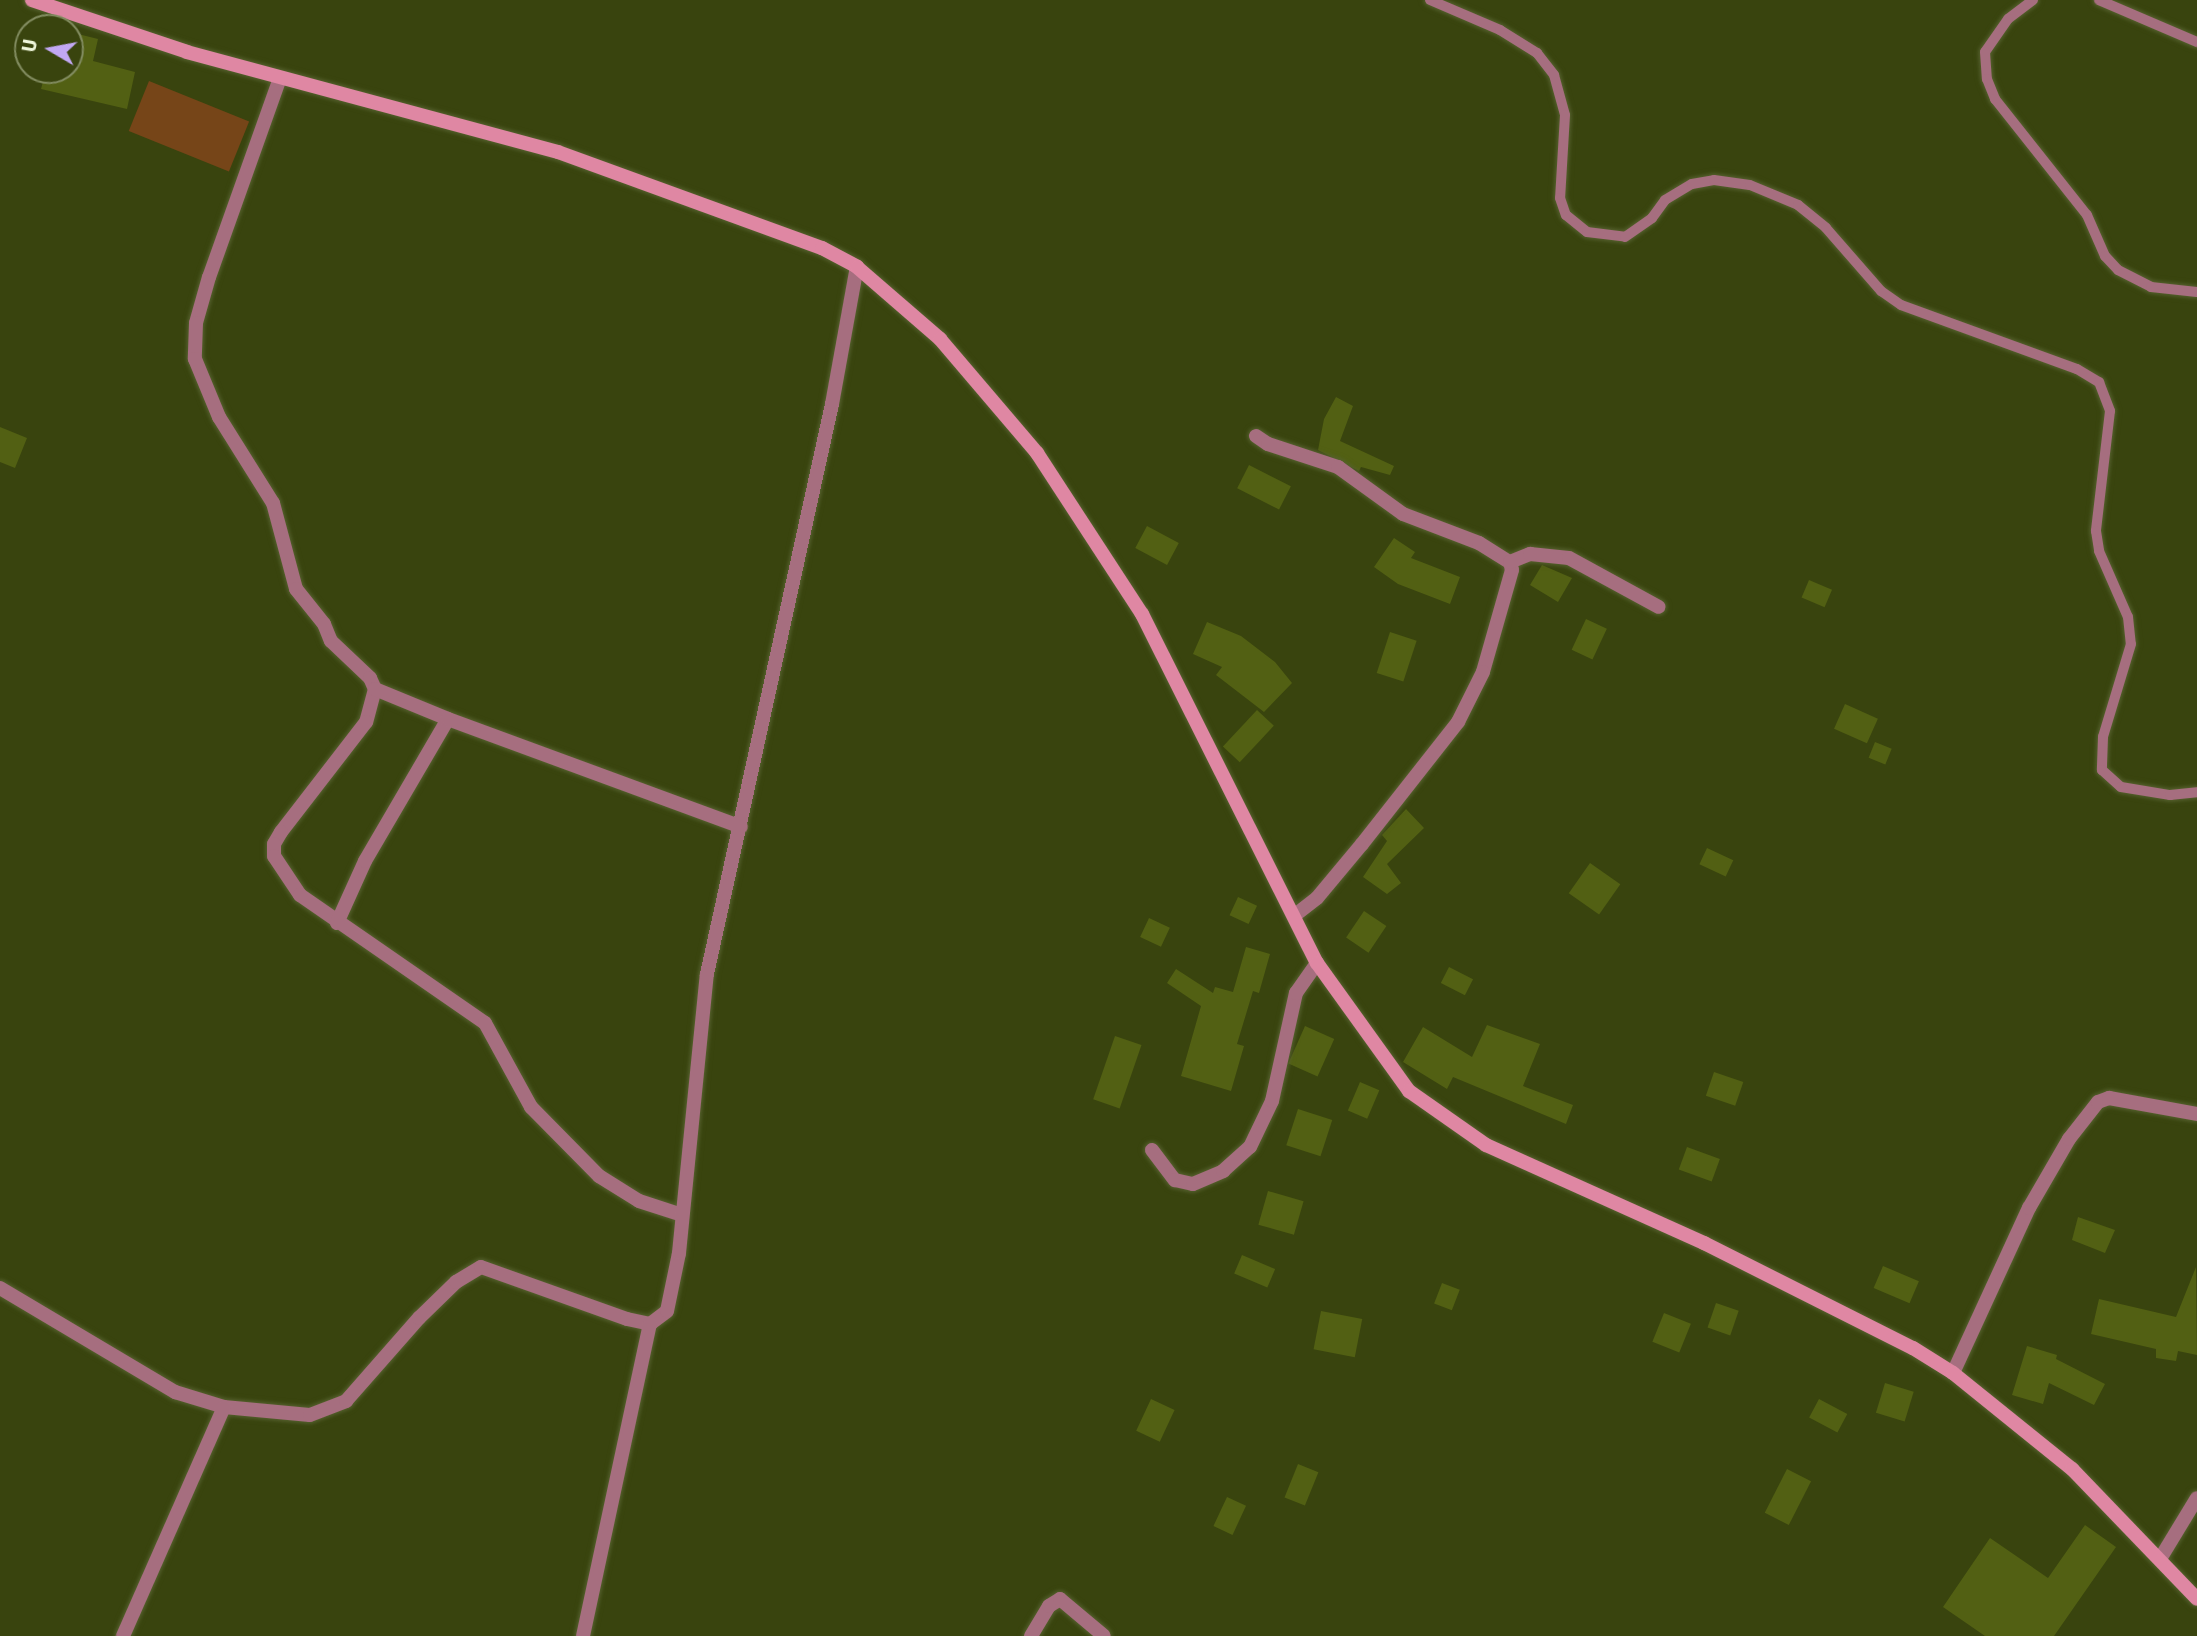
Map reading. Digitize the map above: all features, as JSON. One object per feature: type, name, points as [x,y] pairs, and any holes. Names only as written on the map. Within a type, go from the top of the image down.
[{"type":"main road","points":[[32,0],[280,78],[558,152],[822,248],[857,267],[940,339],[1037,453],[1142,614],[1317,963],[1390,1069],[1424,1105],[1486,1145],[1857,1319],[1953,1373],[2072,1469],[2197,1599]]},
{"type":"street","points":[[280,78],[209,277],[196,323],[195,359],[219,417],[273,503],[296,589],[324,624],[331,642],[370,678],[375,689],[366,722],[273,849],[284,877],[337,923],[485,1023],[531,1107],[599,1176],[639,1201],[682,1215]]},
{"type":"street","points":[[583,1636],[650,1324],[667,1311],[672,1293],[707,974],[741,827],[857,267]]},
{"type":"street","points":[[1256,436],[1268,444],[1338,467],[1403,514],[1479,543],[1510,562]]},
{"type":"street","points":[[1510,562],[1530,554],[1569,558],[1659,607]]},
{"type":"street","points":[[1294,916],[1340,871],[1458,722],[1483,672],[1499,624],[1510,562]]},
{"type":"street","points":[[375,689],[448,719],[741,827]]},
{"type":"street","points":[[337,923],[365,861],[448,719]]},
{"type":"street","points":[[1152,1150],[1175,1180],[1193,1184],[1223,1171],[1250,1147],[1272,1101],[1296,993],[1317,963]]},
{"type":"street","points":[[1953,1373],[2029,1208],[2068,1139],[2098,1102],[2109,1098],[2197,1114]]},
{"type":"street","points":[[0,1288],[175,1392],[224,1407],[310,1415],[331,1410],[346,1401],[446,1291],[481,1268],[650,1324]]},
{"type":"street","points":[[123,1636],[224,1407]]},
{"type":"street","points":[[2160,1559],[2197,1498]]},
{"type":"street","points":[[1031,1636],[1049,1606],[1060,1599],[1104,1636]]},
{"type":"lane","points":[[1430,0],[1510,36],[1537,53],[1554,75],[1565,115],[1560,198],[1566,215],[1587,232],[1625,237],[1652,218],[1665,200],[1692,184],[1714,180],[1750,185],[1798,205],[1826,228],[1881,291],[1901,305],[2077,369],[2099,383],[2109,411],[2096,531],[2099,551],[2128,617],[2131,644],[2103,737],[2102,771],[2121,787],[2171,795],[2197,792]]},
{"type":"lane","points":[[2033,0],[2008,19],[1985,52],[1987,79],[1995,99],[2087,215],[2105,256],[2118,270],[2151,287],[2197,292]]},
{"type":"lane","points":[[2099,0],[2197,42]]},
{"type":"shaded area","points":[[149,81],[249,121],[229,172],[129,131]]},
{"type":"building","points":[[84,36],[98,39],[93,61],[135,72],[127,109],[41,89],[42,84],[84,84]]},
{"type":"building","points":[[1336,397],[1353,406],[1340,441],[1394,466],[1390,475],[1361,467],[1359,471],[1318,450],[1324,419]]},
{"type":"building","points":[[0,427],[27,438],[15,468],[0,462]]},
{"type":"building","points":[[1249,465],[1291,486],[1279,510],[1237,488]]},
{"type":"building","points":[[1147,526],[1179,543],[1167,565],[1135,548]]},
{"type":"building","points":[[1394,538],[1415,552],[1411,558],[1460,577],[1450,604],[1398,584],[1374,567]]},
{"type":"building","points":[[1542,565],[1572,578],[1558,602],[1530,585]]},
{"type":"building","points":[[1809,580],[1832,590],[1825,607],[1802,597]]},
{"type":"building","points":[[1586,619],[1607,629],[1592,660],[1572,650]]},
{"type":"building","points":[[1207,622],[1241,636],[1275,662],[1292,683],[1264,712],[1216,675],[1222,667],[1193,654]]},
{"type":"building","points":[[1390,632],[1417,641],[1403,682],[1377,673]]},
{"type":"building","points":[[1845,704],[1878,719],[1867,743],[1834,729]]},
{"type":"building","points":[[1257,710],[1274,726],[1240,762],[1223,747]]},
{"type":"building","points":[[1875,742],[1892,749],[1885,765],[1869,758]]},
{"type":"building","points":[[1406,809],[1424,828],[1387,864],[1401,883],[1387,894],[1363,877],[1387,841],[1382,835]]},
{"type":"building","points":[[1707,848],[1733,860],[1726,877],[1699,864]]},
{"type":"building","points":[[1590,863],[1620,884],[1599,915],[1569,893]]},
{"type":"building","points":[[1238,897],[1257,906],[1249,924],[1230,915]]},
{"type":"building","points":[[1364,911],[1386,926],[1368,953],[1346,938]]},
{"type":"building","points":[[1149,918],[1170,928],[1161,947],[1140,937]]},
{"type":"building","points":[[1246,947],[1270,954],[1259,993],[1253,991],[1237,1044],[1244,1046],[1231,1091],[1181,1076],[1201,1006],[1167,983],[1176,969],[1213,993],[1215,987],[1233,992]]},
{"type":"building","points":[[1449,967],[1473,979],[1465,995],[1441,983]]},
{"type":"building","points":[[1487,1025],[1540,1044],[1523,1086],[1573,1105],[1566,1124],[1453,1077],[1447,1089],[1403,1062],[1423,1027],[1472,1057]]},
{"type":"building","points":[[1305,1026],[1334,1039],[1318,1076],[1288,1063]]},
{"type":"building","points":[[1115,1036],[1141,1045],[1120,1108],[1093,1099]]},
{"type":"building","points":[[1714,1072],[1743,1082],[1735,1106],[1706,1096]]},
{"type":"building","points":[[1360,1082],[1379,1090],[1367,1119],[1348,1111]]},
{"type":"building","points":[[1298,1109],[1332,1120],[1320,1156],[1286,1145]]},
{"type":"building","points":[[1687,1147],[1720,1159],[1712,1182],[1679,1170]]},
{"type":"building","points":[[1268,1191],[1304,1201],[1294,1235],[1258,1225]]},
{"type":"building","points":[[2078,1217],[2115,1230],[2105,1253],[2072,1240]]},
{"type":"building","points":[[1242,1255],[1275,1269],[1267,1287],[1234,1273]]},
{"type":"building","points":[[1883,1266],[1919,1281],[1910,1303],[1874,1288]]},
{"type":"building","points":[[2196,1267],[2197,1355],[2178,1351],[2176,1361],[2156,1358],[2156,1349],[2091,1334],[2099,1299],[2176,1317]]},
{"type":"building","points":[[1442,1283],[1460,1290],[1452,1310],[1434,1304]]},
{"type":"building","points":[[1716,1303],[1739,1311],[1730,1335],[1708,1328]]},
{"type":"building","points":[[1321,1311],[1362,1319],[1355,1357],[1314,1349]]},
{"type":"building","points":[[1664,1313],[1691,1324],[1679,1353],[1652,1342]]},
{"type":"building","points":[[2027,1346],[2057,1355],[2056,1359],[2105,1384],[2094,1405],[2049,1383],[2043,1404],[2012,1395]]},
{"type":"building","points":[[1885,1383],[1914,1392],[1905,1421],[1876,1413]]},
{"type":"building","points":[[1151,1399],[1175,1410],[1160,1442],[1136,1431]]},
{"type":"building","points":[[1819,1399],[1847,1414],[1837,1433],[1809,1418]]},
{"type":"building","points":[[1298,1464],[1318,1472],[1305,1506],[1285,1497]]},
{"type":"building","points":[[1787,1469],[1811,1481],[1789,1525],[1765,1513]]},
{"type":"building","points":[[1227,1497],[1246,1506],[1233,1535],[1213,1526]]},
{"type":"building","points":[[2085,1525],[2116,1547],[2054,1636],[1985,1636],[1943,1607],[1990,1538],[2048,1578]]}]
